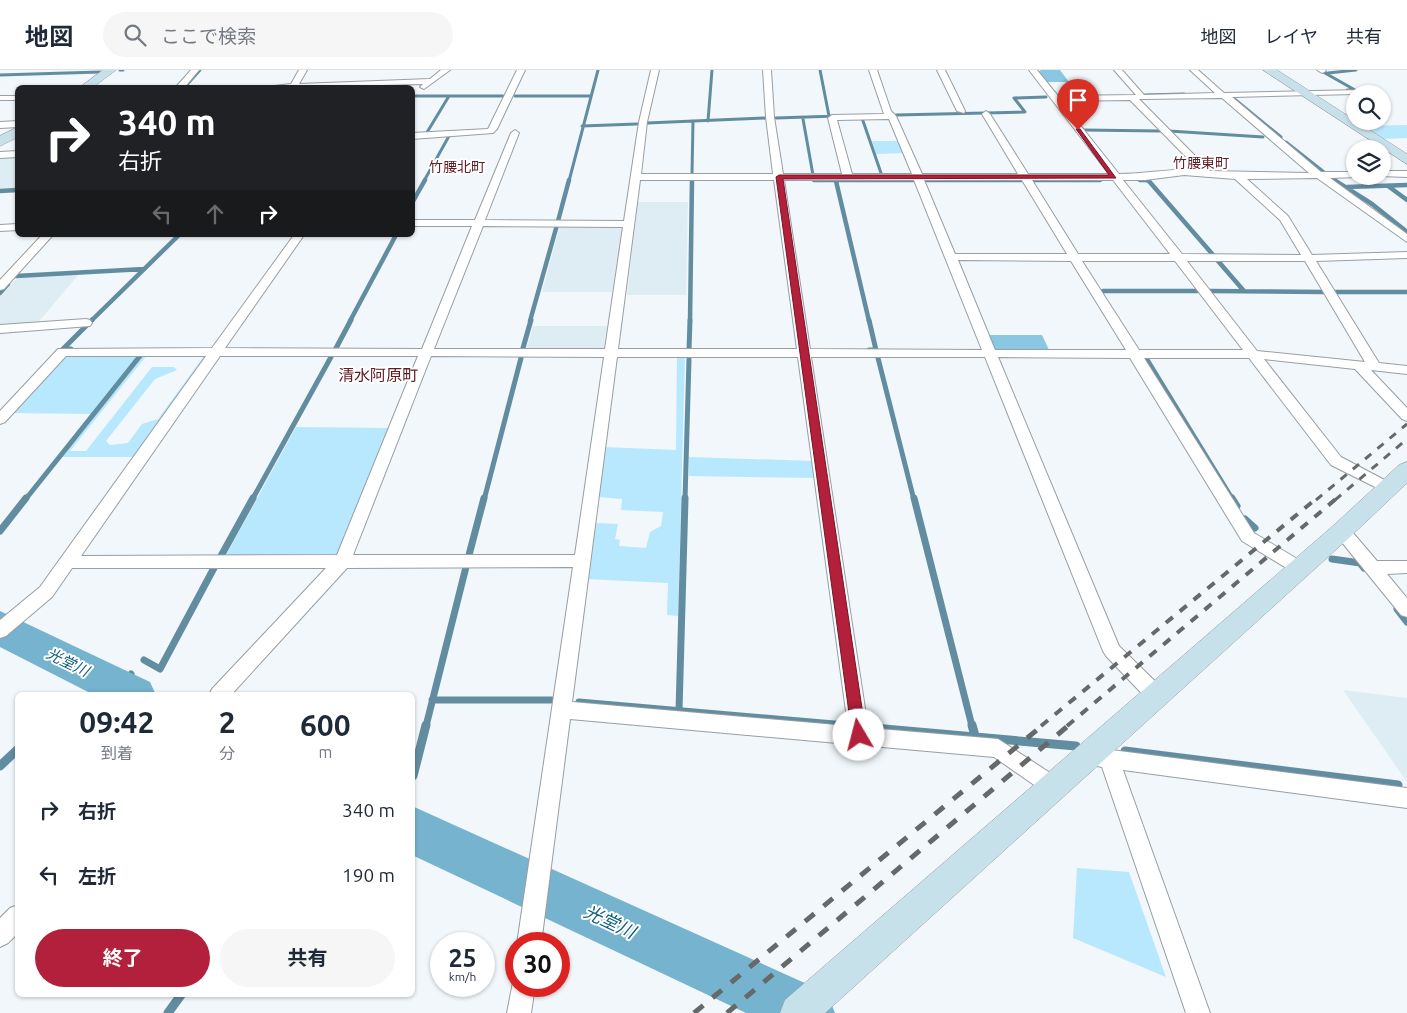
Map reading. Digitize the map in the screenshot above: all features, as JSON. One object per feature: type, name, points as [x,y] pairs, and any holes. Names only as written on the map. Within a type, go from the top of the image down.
[{"type":"street","points":[[88,85],[110,70]]},
{"type":"street","points":[[182,85],[195,70]]},
{"type":"street","points":[[294,85],[303,70]]},
{"type":"street","points":[[419,90],[446,70]]},
{"type":"street","points":[[415,136],[490,131],[493,129],[521,70]]},
{"type":"street","points":[[531,932],[643,122],[655,70]]},
{"type":"street","points":[[767,70],[770,117],[859,735]]},
{"type":"street","points":[[873,70],[887,112],[892,116],[952,257],[1112,651],[1156,695]]},
{"type":"street","points":[[941,70],[961,111]]},
{"type":"street","points":[[1033,70],[1114,177],[1336,461],[1397,479]]},
{"type":"street","points":[[1118,70],[1137,97],[1208,174]]},
{"type":"street","points":[[1194,70],[1251,116],[1296,158],[1368,206],[1407,239]]},
{"type":"street","points":[[1269,70],[1407,160]]},
{"type":"street","points":[[339,85],[432,81]]},
{"type":"street","points":[[1054,99],[1346,92]]},
{"type":"street","points":[[0,98],[15,98]]},
{"type":"street","points":[[986,114],[1248,537],[1298,568]]},
{"type":"street","points":[[848,177],[832,118],[892,116]]},
{"type":"street","points":[[0,125],[15,124]]},
{"type":"street","points":[[223,692],[342,562],[515,132]]},
{"type":"street","points":[[0,142],[15,133]]},
{"type":"street","points":[[0,155],[15,154]]},
{"type":"street","points":[[635,178],[1146,177],[1184,172],[1238,176],[1262,174],[1346,175]]},
{"type":"street","points":[[1391,174],[1407,174]]},
{"type":"street","points":[[1238,176],[1284,218],[1375,367]]},
{"type":"street","points":[[415,223],[629,224]]},
{"type":"street","points":[[0,228],[15,227]]},
{"type":"street","points":[[0,287],[46,237]]},
{"type":"street","points":[[0,630],[46,592],[298,237]]},
{"type":"street","points":[[952,257],[1308,258],[1407,255]]},
{"type":"street","points":[[0,329],[86,323]]},
{"type":"street","points":[[0,419],[63,352],[1253,354],[1407,370]]},
{"type":"street","points":[[1358,365],[1407,416]]},
{"type":"street","points":[[809,1003],[1054,787],[1099,757],[1156,695],[1342,531],[1397,479]]},
{"type":"street","points":[[1342,531],[1407,610]]},
{"type":"street","points":[[67,562],[582,561]]},
{"type":"street","points":[[1373,568],[1407,567]]},
{"type":"street","points":[[562,710],[998,748],[1054,787]]},
{"type":"street","points":[[1099,757],[1407,798]]},
{"type":"street","points":[[1099,757],[1200,1013]]},
{"type":"street","points":[[0,935],[15,919]]},
{"type":"street","points":[[519,1013],[521,997]]},
{"type":"shaded area","points":[[1041,70],[1060,70],[1069,82],[1045,82],[1038,72]]},
{"type":"shaded area","points":[[1391,125],[1407,125],[1407,138],[1382,139],[1369,130],[1391,130]]},
{"type":"shaded area","points":[[872,141],[900,141],[905,153],[876,154]]},
{"type":"shaded area","points":[[15,156],[15,189],[0,190],[0,157]]},
{"type":"shaded area","points":[[638,202],[688,202],[686,295],[627,295]]},
{"type":"shaded area","points":[[560,225],[623,225],[612,292],[542,292]]},
{"type":"shaded area","points":[[80,273],[35,326],[0,328],[0,297],[18,277]]},
{"type":"shaded area","points":[[533,326],[607,326],[603,351],[526,351]]},
{"type":"shaded area","points":[[987,335],[1042,335],[1050,352],[998,352],[993,349]]},
{"type":"shaded area","points":[[70,354],[139,355],[91,414],[10,413],[60,359]]},
{"type":"shaded area","points":[[144,355],[147,355],[70,451],[86,451],[152,367],[174,367],[177,370],[155,379],[106,441],[110,445],[128,443],[142,424],[158,419],[204,356],[208,356],[138,457],[62,457]]},
{"type":"shaded area","points":[[677,356],[685,356],[678,616],[667,615],[668,583],[586,579],[595,523],[618,524],[615,539],[620,540],[619,546],[646,548],[650,532],[661,526],[663,512],[621,510],[622,499],[598,497],[604,447],[676,450]]},
{"type":"shaded area","points":[[296,427],[391,428],[339,554],[332,557],[225,557]]},
{"type":"shaded area","points":[[689,457],[815,461],[817,478],[689,476]]},
{"type":"shaded area","points":[[1343,690],[1407,698],[1407,782]]},
{"type":"shaded area","points":[[1077,868],[1129,872],[1166,977],[1073,938]]},
{"type":"waterway","points":[[187,85],[200,70]]},
{"type":"waterway","points":[[583,126],[598,70]]},
{"type":"waterway","points":[[708,120],[712,70]]},
{"type":"waterway","points":[[820,70],[829,116]]},
{"type":"waterway","points":[[1328,73],[1356,70]]},
{"type":"waterway","points":[[0,75],[100,72]]},
{"type":"waterway","points":[[1325,73],[1346,85]]},
{"type":"waterway","points":[[1145,95],[1184,94]]},
{"type":"waterway","points":[[415,96],[449,96]]},
{"type":"waterway","points":[[426,134],[449,96]]},
{"type":"waterway","points":[[449,96],[503,96]]},
{"type":"waterway","points":[[515,96],[591,96]]},
{"type":"waterway","points":[[896,115],[1025,112],[1014,98],[1046,97]]},
{"type":"waterway","points":[[1232,97],[1281,137]]},
{"type":"waterway","points":[[776,118],[837,116]]},
{"type":"waterway","points":[[708,120],[765,118]]},
{"type":"waterway","points":[[862,118],[881,173]]},
{"type":"waterway","points":[[803,119],[813,175]]},
{"type":"waterway","points":[[693,121],[708,120]]},
{"type":"waterway","points":[[647,123],[693,121]]},
{"type":"waterway","points":[[692,174],[693,121]]},
{"type":"waterway","points":[[583,126],[637,124]]},
{"type":"waterway","points":[[569,181],[583,126]]},
{"type":"waterway","points":[[1083,130],[1160,131]]},
{"type":"waterway","points":[[1169,131],[1263,137]]},
{"type":"waterway","points":[[424,181],[449,136]]},
{"type":"waterway","points":[[1286,142],[1324,172]]},
{"type":"waterway","points":[[415,198],[425,180]]},
{"type":"waterway","points":[[558,221],[569,180]]},
{"type":"waterway","points":[[690,321],[692,180]]},
{"type":"waterway","points":[[814,180],[916,180]]},
{"type":"waterway","points":[[925,180],[1021,180]]},
{"type":"waterway","points":[[1034,180],[1100,180]]},
{"type":"waterway","points":[[1140,180],[1148,180],[1149,181],[1140,180]]},
{"type":"waterway","points":[[1334,180],[1372,204],[1407,232]]},
{"type":"waterway","points":[[836,181],[869,321]]},
{"type":"waterway","points":[[1149,181],[1214,256]]},
{"type":"waterway","points":[[1347,187],[1407,185]]},
{"type":"waterway","points":[[1388,186],[1407,200]]},
{"type":"waterway","points":[[0,191],[15,190]]},
{"type":"waterway","points":[[530,321],[557,225]]},
{"type":"waterway","points":[[91,321],[177,237]]},
{"type":"waterway","points":[[350,321],[395,237]]},
{"type":"waterway","points":[[1218,261],[1244,291]]},
{"type":"waterway","points":[[16,276],[144,269]]},
{"type":"waterway","points":[[0,293],[8,284]]},
{"type":"waterway","points":[[1103,291],[1198,291]]},
{"type":"waterway","points":[[1210,291],[1324,292]]},
{"type":"waterway","points":[[1336,292],[1407,292]]},
{"type":"waterway","points":[[335,350],[351,320]]},
{"type":"waterway","points":[[523,348],[531,320]]},
{"type":"waterway","points":[[689,350],[690,320]]},
{"type":"waterway","points":[[869,320],[876,350],[869,350]]},
{"type":"waterway","points":[[71,349],[63,349],[91,321]]},
{"type":"waterway","points":[[25,500],[140,356]]},
{"type":"waterway","points":[[252,500],[331,357]]},
{"type":"waterway","points":[[484,500],[521,358]]},
{"type":"waterway","points":[[878,358],[914,500]]},
{"type":"waterway","points":[[1146,358],[1233,500]]},
{"type":"waterway","points":[[685,500],[689,359]]},
{"type":"waterway","points":[[0,531],[26,498]]},
{"type":"waterway","points":[[221,556],[253,498]]},
{"type":"waterway","points":[[469,555],[484,498]]},
{"type":"waterway","points":[[679,711],[685,498]]},
{"type":"waterway","points":[[914,498],[972,726]]},
{"type":"waterway","points":[[1232,498],[1237,506]]},
{"type":"waterway","points":[[1245,519],[1255,528]]},
{"type":"waterway","points":[[1332,559],[1360,563],[1364,568]]},
{"type":"waterway","points":[[144,660],[160,669],[215,566]]},
{"type":"waterway","points":[[433,700],[466,567]]},
{"type":"waterway","points":[[1397,609],[1407,622]]},
{"type":"waterway","name":"光堂川","points":[[0,628],[129,692]]},
{"type":"waterway","points":[[119,687],[131,674]]},
{"type":"waterway","points":[[85,684],[95,675]]},
{"type":"waterway","points":[[426,726],[433,700]]},
{"type":"waterway","points":[[433,700],[552,700]]},
{"type":"waterway","points":[[579,702],[679,711]]},
{"type":"waterway","points":[[679,711],[846,725],[843,725]]},
{"type":"waterway","points":[[415,768],[426,725]]},
{"type":"waterway","points":[[972,725],[975,736]]},
{"type":"waterway","points":[[873,728],[1076,746]]},
{"type":"waterway","points":[[1125,751],[1398,785]]},
{"type":"waterway","points":[[0,766],[15,752]]},
{"type":"waterway","name":"光堂川","points":[[415,831],[807,1013]]},
{"type":"waterway","points":[[168,1013],[180,997]]},
{"type":"railway","points":[[1316,500],[1407,424]]},
{"type":"railway","points":[[1335,500],[1407,439]]},
{"type":"railway","points":[[1041,726],[1317,498]]},
{"type":"railway","points":[[1067,726],[1337,498]]},
{"type":"railway","points":[[694,1013],[1043,725]]},
{"type":"railway","points":[[727,1013],[1069,725]]},
{"type":"district","name":"竹腰東町","points":[[1201,163]]},
{"type":"district","name":"竹腰北町","points":[[457,167]]},
{"type":"district","name":"清水阿原町","points":[[378,375]]},
{"type":"route","points":[[859,735],[779,177],[1114,177],[1078,130]]}]
